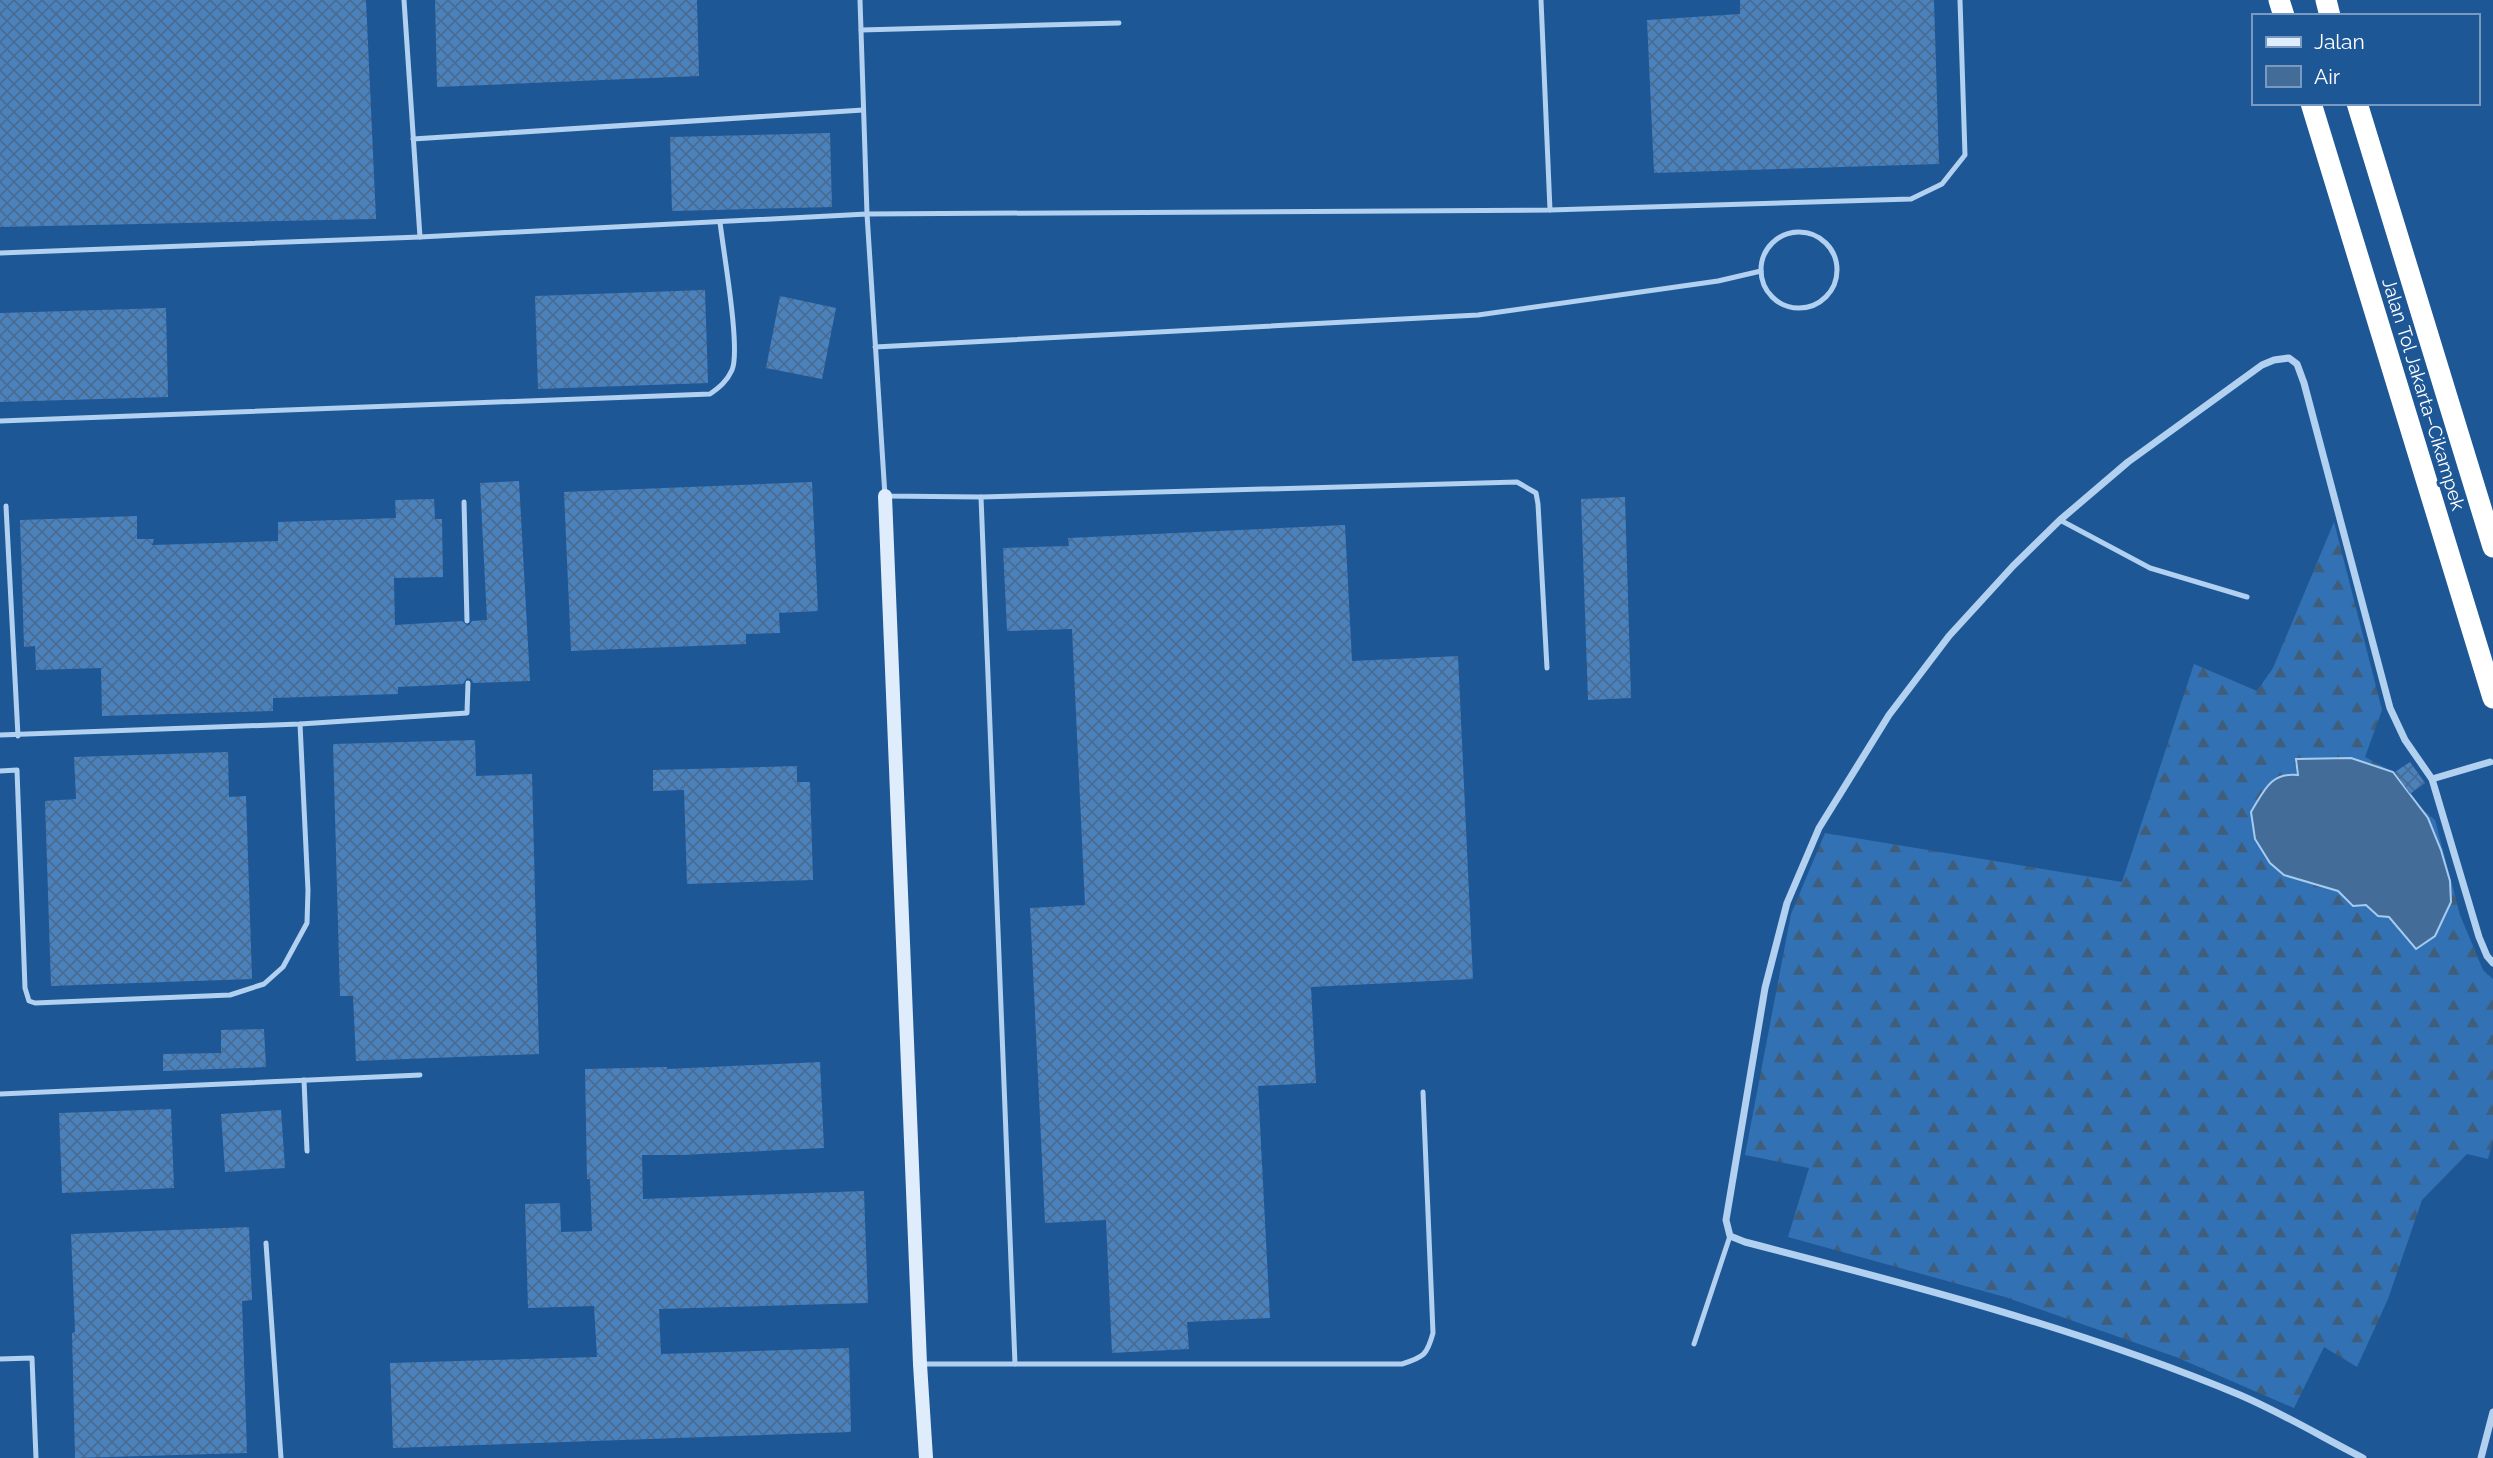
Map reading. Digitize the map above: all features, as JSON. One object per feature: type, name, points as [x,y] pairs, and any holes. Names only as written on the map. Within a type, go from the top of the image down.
[{"type":"highway","name":"Jalan Tol Jakarta–Cikampek","points":[[2312,105],[2493,698]]},
{"type":"highway","name":"Jalan Tol Jakarta–Cikampek","points":[[2358,105],[2493,547]]},
{"type":"street","points":[[2363,1458],[2244,1397],[2119,1349],[2016,1316],[1730,1236],[1726,1220],[1765,988],[1787,903],[1819,828],[1889,715],[1949,636],[2013,566],[2060,520],[2128,462],[2178,428],[2243,376],[2274,360],[2289,358],[2297,364],[2390,708],[2405,740],[2432,779],[2479,937],[2487,956],[2493,962]]},
{"type":"street","points":[[885,496],[926,1458]]},
{"type":"street","points":[[2432,779],[2490,762]]},
{"type":"street","points":[[2481,1458],[2493,1412]]},
{"type":"lane","points":[[404,0],[420,237]]},
{"type":"lane","points":[[860,0],[867,214],[885,496],[981,497],[1517,482],[1536,493],[1538,504],[1547,668]]},
{"type":"lane","points":[[1541,0],[1550,210]]},
{"type":"lane","points":[[0,253],[420,237],[867,214],[1550,210],[1911,199],[1942,184],[1965,155],[1961,0]]},
{"type":"lane","points":[[861,30],[1119,23]]},
{"type":"lane","points":[[413,139],[863,110]]},
{"type":"lane","points":[[0,421],[710,394],[724,384],[734,368],[735,339],[720,222]]},
{"type":"lane","points":[[1798,233],[1821,239],[1835,257],[1838,269],[1830,294],[1820,303],[1807,308],[1781,304],[1764,284],[1761,271],[1768,249],[1787,235],[1798,233]]},
{"type":"lane","points":[[875,347],[1478,315],[1718,281],[1761,271]]},
{"type":"lane","points":[[981,497],[1015,1363]]},
{"type":"lane","points":[[464,502],[467,621]]},
{"type":"lane","points":[[6,506],[18,736]]},
{"type":"lane","points":[[2060,520],[2150,568],[2246,597]]},
{"type":"lane","points":[[0,735],[300,724],[467,713],[468,684]]},
{"type":"lane","points":[[0,771],[16,771],[25,988],[29,1001],[35,1003],[230,995],[264,984],[283,967],[307,923],[308,890],[300,724]]},
{"type":"lane","points":[[0,1094],[420,1075]]},
{"type":"lane","points":[[304,1080],[307,1151]]},
{"type":"lane","points":[[920,1364],[1402,1364],[1419,1359],[1429,1349],[1433,1333],[1423,1092]]},
{"type":"lane","points":[[1694,1344],[1730,1236]]},
{"type":"lane","points":[[266,1243],[281,1458]]},
{"type":"lane","points":[[0,1359],[32,1358],[36,1458]]},
{"type":"green space","points":[[2334,522],[2382,710],[2365,757],[2393,772],[2420,807],[2435,820],[2460,915],[2483,970],[2493,979],[2493,1140],[2488,1159],[2467,1154],[2422,1200],[2388,1299],[2357,1367],[2324,1347],[2294,1408],[2176,1357],[2005,1297],[1788,1237],[1809,1168],[1745,1155],[1791,914],[1825,833],[2122,882],[2194,664],[2257,691],[2273,668]]},
{"type":"water","points":[[2351,758],[2393,772],[2428,818],[2441,850],[2450,881],[2451,902],[2435,936],[2416,949],[2389,917],[2378,916],[2366,905],[2353,906],[2338,891],[2284,875],[2270,863],[2255,839],[2251,812],[2264,790],[2274,780],[2298,775],[2296,759]]},
{"type":"building","points":[[0,0],[366,0],[376,219],[0,227]]},
{"type":"building","points":[[435,0],[697,0],[699,76],[437,87]]},
{"type":"building","points":[[1740,0],[1934,0],[1939,164],[1654,173],[1647,20],[1740,14]]},
{"type":"building","points":[[830,133],[832,207],[672,211],[670,137]]},
{"type":"building","points":[[705,290],[708,383],[538,389],[535,296]]},
{"type":"building","points":[[780,296],[836,308],[822,379],[766,368]]},
{"type":"building","points":[[166,308],[168,397],[0,402],[0,313]]},
{"type":"building","points":[[519,481],[530,681],[473,683],[467,678],[463,684],[398,687],[398,694],[273,698],[273,711],[102,716],[101,668],[36,670],[35,646],[24,647],[20,520],[137,516],[137,539],[154,539],[152,545],[278,541],[278,522],[396,518],[395,500],[434,499],[435,519],[442,519],[443,577],[394,578],[395,625],[462,621],[468,626],[472,621],[487,620],[480,483]]},
{"type":"building","points":[[812,482],[818,611],[779,613],[780,633],[746,634],[746,644],[571,651],[564,492]]},
{"type":"building","points":[[1625,497],[1631,698],[1588,700],[1581,499]]},
{"type":"building","points":[[1345,525],[1352,661],[1458,656],[1473,979],[1311,987],[1316,1083],[1258,1086],[1270,1318],[1187,1322],[1189,1349],[1112,1353],[1106,1220],[1045,1223],[1030,908],[1085,905],[1072,629],[1007,631],[1003,548],[1069,546],[1068,538]]},
{"type":"building","points":[[475,740],[476,776],[532,774],[539,1054],[356,1061],[353,996],[340,996],[333,744]]},
{"type":"building","points":[[228,752],[229,797],[246,796],[252,979],[51,986],[45,801],[76,799],[74,757]]},
{"type":"building","points":[[2410,762],[2425,783],[2410,794],[2395,772]]},
{"type":"building","points":[[797,766],[797,782],[810,782],[813,880],[687,884],[684,790],[653,791],[653,770]]},
{"type":"building","points":[[264,1029],[266,1067],[163,1071],[163,1054],[221,1053],[221,1030]]},
{"type":"building","points":[[820,1062],[824,1148],[642,1155],[643,1199],[864,1191],[868,1303],[659,1309],[661,1354],[849,1348],[851,1432],[393,1448],[390,1363],[597,1357],[594,1306],[528,1308],[525,1204],[560,1203],[561,1232],[592,1231],[590,1179],[587,1179],[585,1069],[667,1069]]},
{"type":"building","points":[[171,1109],[174,1188],[62,1193],[59,1113]]},
{"type":"building","points":[[281,1110],[285,1168],[225,1172],[221,1114]]},
{"type":"building","points":[[249,1227],[252,1300],[242,1301],[247,1453],[75,1458],[72,1333],[75,1332],[71,1234]]}]
